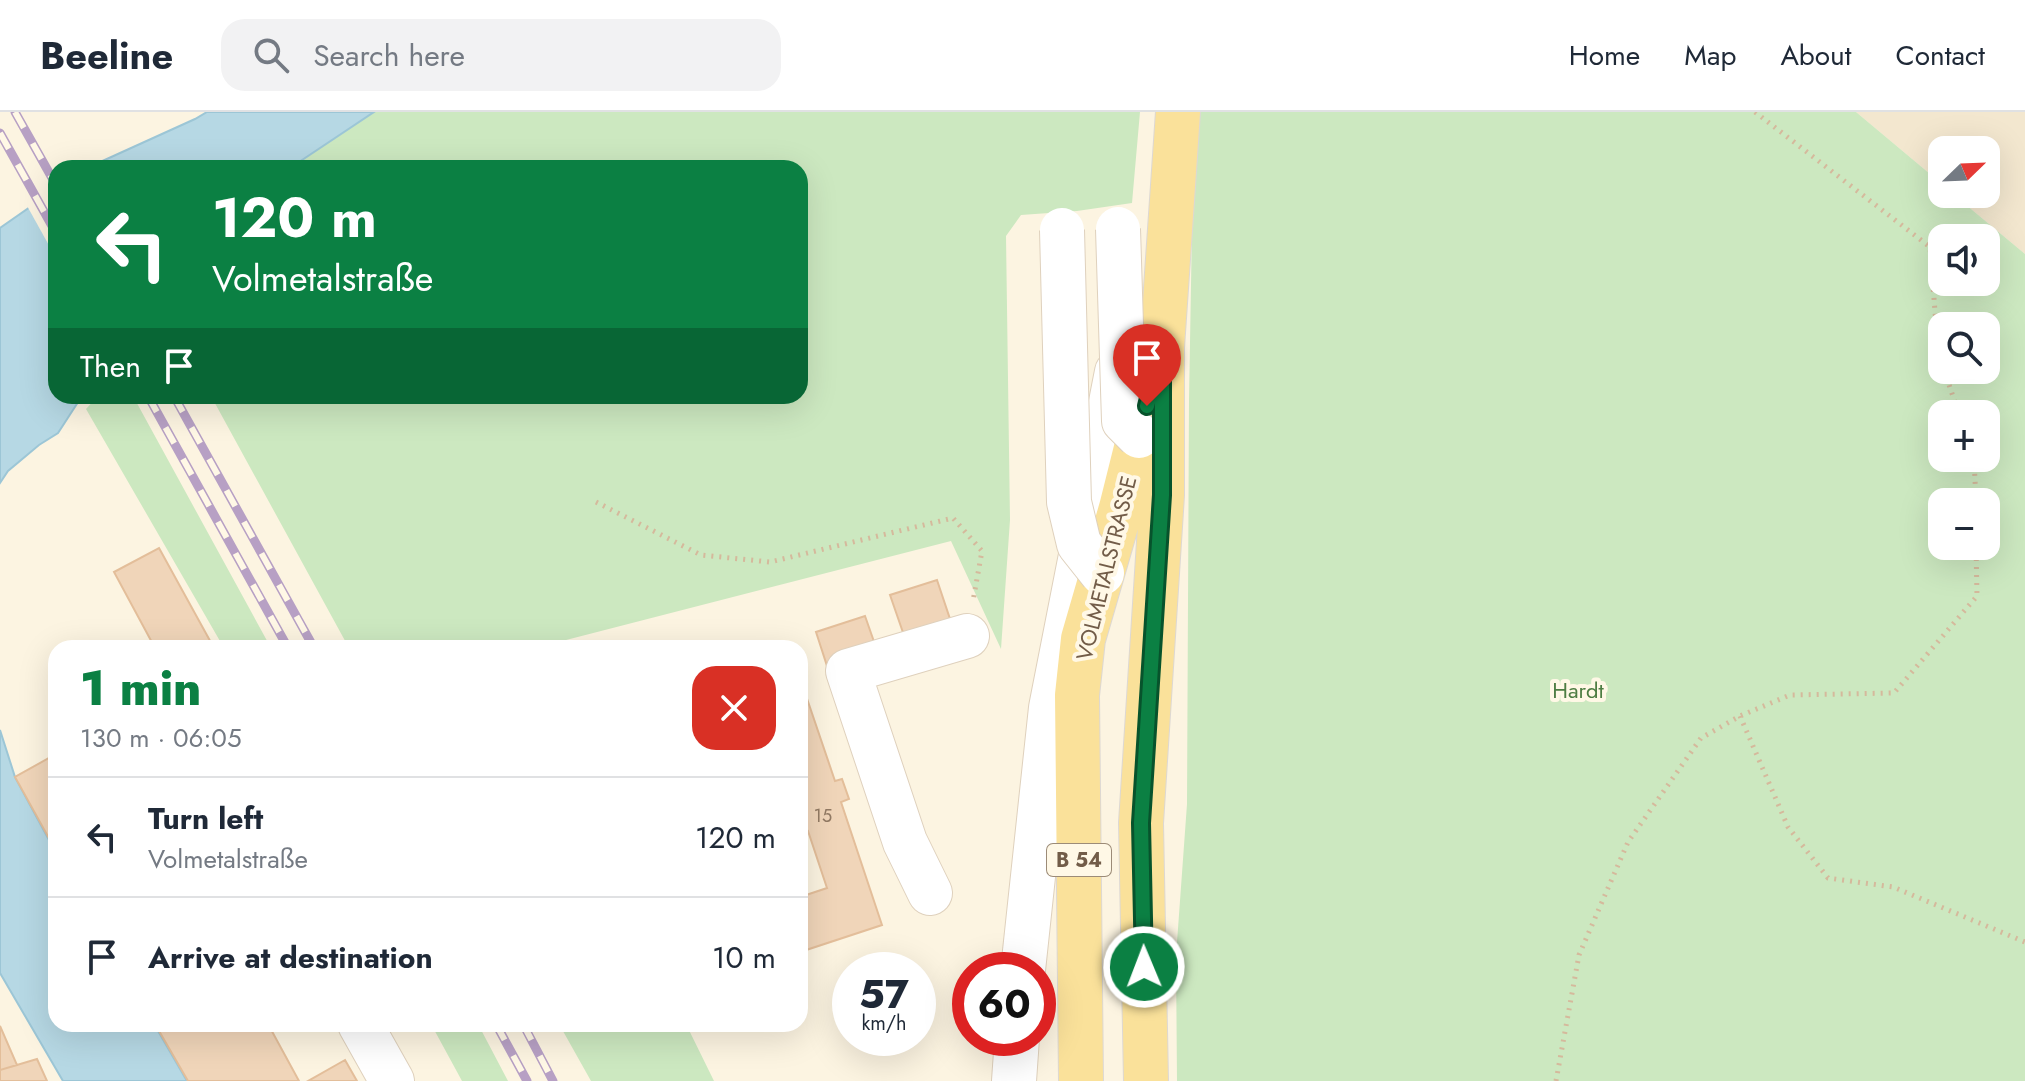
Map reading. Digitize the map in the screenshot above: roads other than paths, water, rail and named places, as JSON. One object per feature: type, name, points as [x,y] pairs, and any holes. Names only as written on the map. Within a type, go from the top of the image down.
[{"type":"main road","name":"VOLMETALSTRASSE","points":[[1081,1081],[1077,695],[1083,639],[1139,436],[1143,339],[1178,112]]},
{"type":"main road","name":"VOLMETALSTRASSE","points":[[1143,339],[1162,495],[1141,823],[1146,1081]]},
{"type":"lane","points":[[1118,229],[1124,421],[1139,436]]},
{"type":"lane","points":[[1062,230],[1069,502],[1079,544],[1102,573]]},
{"type":"lane","points":[[1025,952],[1051,708],[1143,339]]},
{"type":"lane","points":[[930,893],[905,842],[848,671],[969,621]]},
{"type":"lane","points":[[364,1032],[392,1081]]},
{"type":"lane","points":[[1014,1081],[1016,1056]]},
{"type":"water","points":[[207,112],[374,112],[302,160],[105,160]]},
{"type":"water","points":[[48,195],[48,404],[77,404],[58,433],[8,471],[0,483],[0,228]]},
{"type":"water","points":[[0,730],[15,777],[48,838],[48,1032],[159,1032],[187,1081],[63,1081],[0,973]]},
{"type":"railway","points":[[15,112],[48,171]]},
{"type":"railway","points":[[0,133],[48,219]]},
{"type":"railway","points":[[152,404],[284,640]]},
{"type":"railway","points":[[178,404],[310,640]]},
{"type":"railway","points":[[500,1032],[527,1081]]},
{"type":"railway","points":[[527,1032],[553,1081]]},
{"type":"park label","name":"Hardt","points":[[1578,690]]}]
